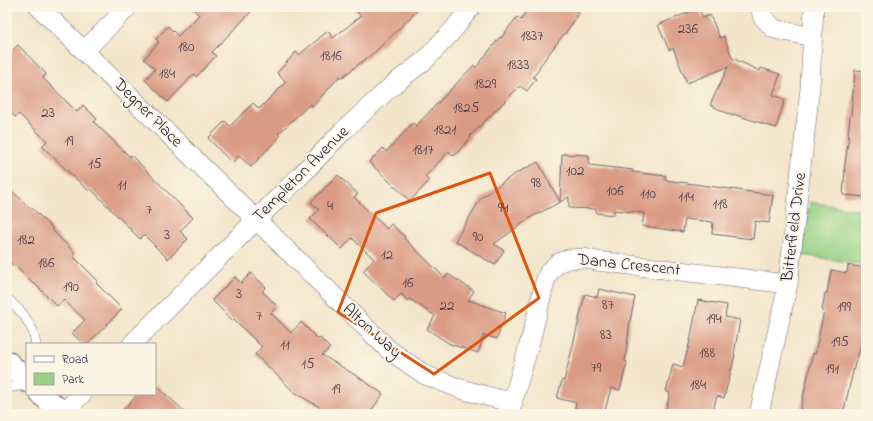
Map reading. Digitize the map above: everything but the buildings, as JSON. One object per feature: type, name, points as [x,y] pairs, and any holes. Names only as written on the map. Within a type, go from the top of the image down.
[{"type":"street","name":"Degner Place","points":[[39,7],[256,220]]},
{"type":"street","points":[[84,51],[128,7]]},
{"type":"street","name":"Templeton Avenue","points":[[133,343],[342,132],[394,84],[425,60],[454,29],[471,7]]},
{"type":"street","points":[[761,7],[762,16],[774,29],[813,37]]},
{"type":"street","name":"Bitterfield Drive","points":[[759,414],[788,284],[810,88],[814,7]]},
{"type":"street","name":"Alton Way","points":[[256,220],[389,350],[425,374],[511,409]]},
{"type":"street","name":"Dana Crescent","points":[[511,409],[531,338],[544,282],[549,272],[558,263],[568,259],[584,258],[597,261],[788,284]]},
{"type":"street","points":[[7,362],[26,380]]},
{"type":"street","points":[[43,395],[63,414],[81,395]]},
{"type":"lane","points":[[7,298],[24,314],[33,331],[36,343]]},
{"type":"lane","points":[[7,388],[26,385]]},
{"type":"highlighted area","points":[[490,173],[539,298],[434,374],[338,312],[376,213]]},
{"type":"green space","points":[[810,202],[866,211],[866,265],[802,255]]}]
